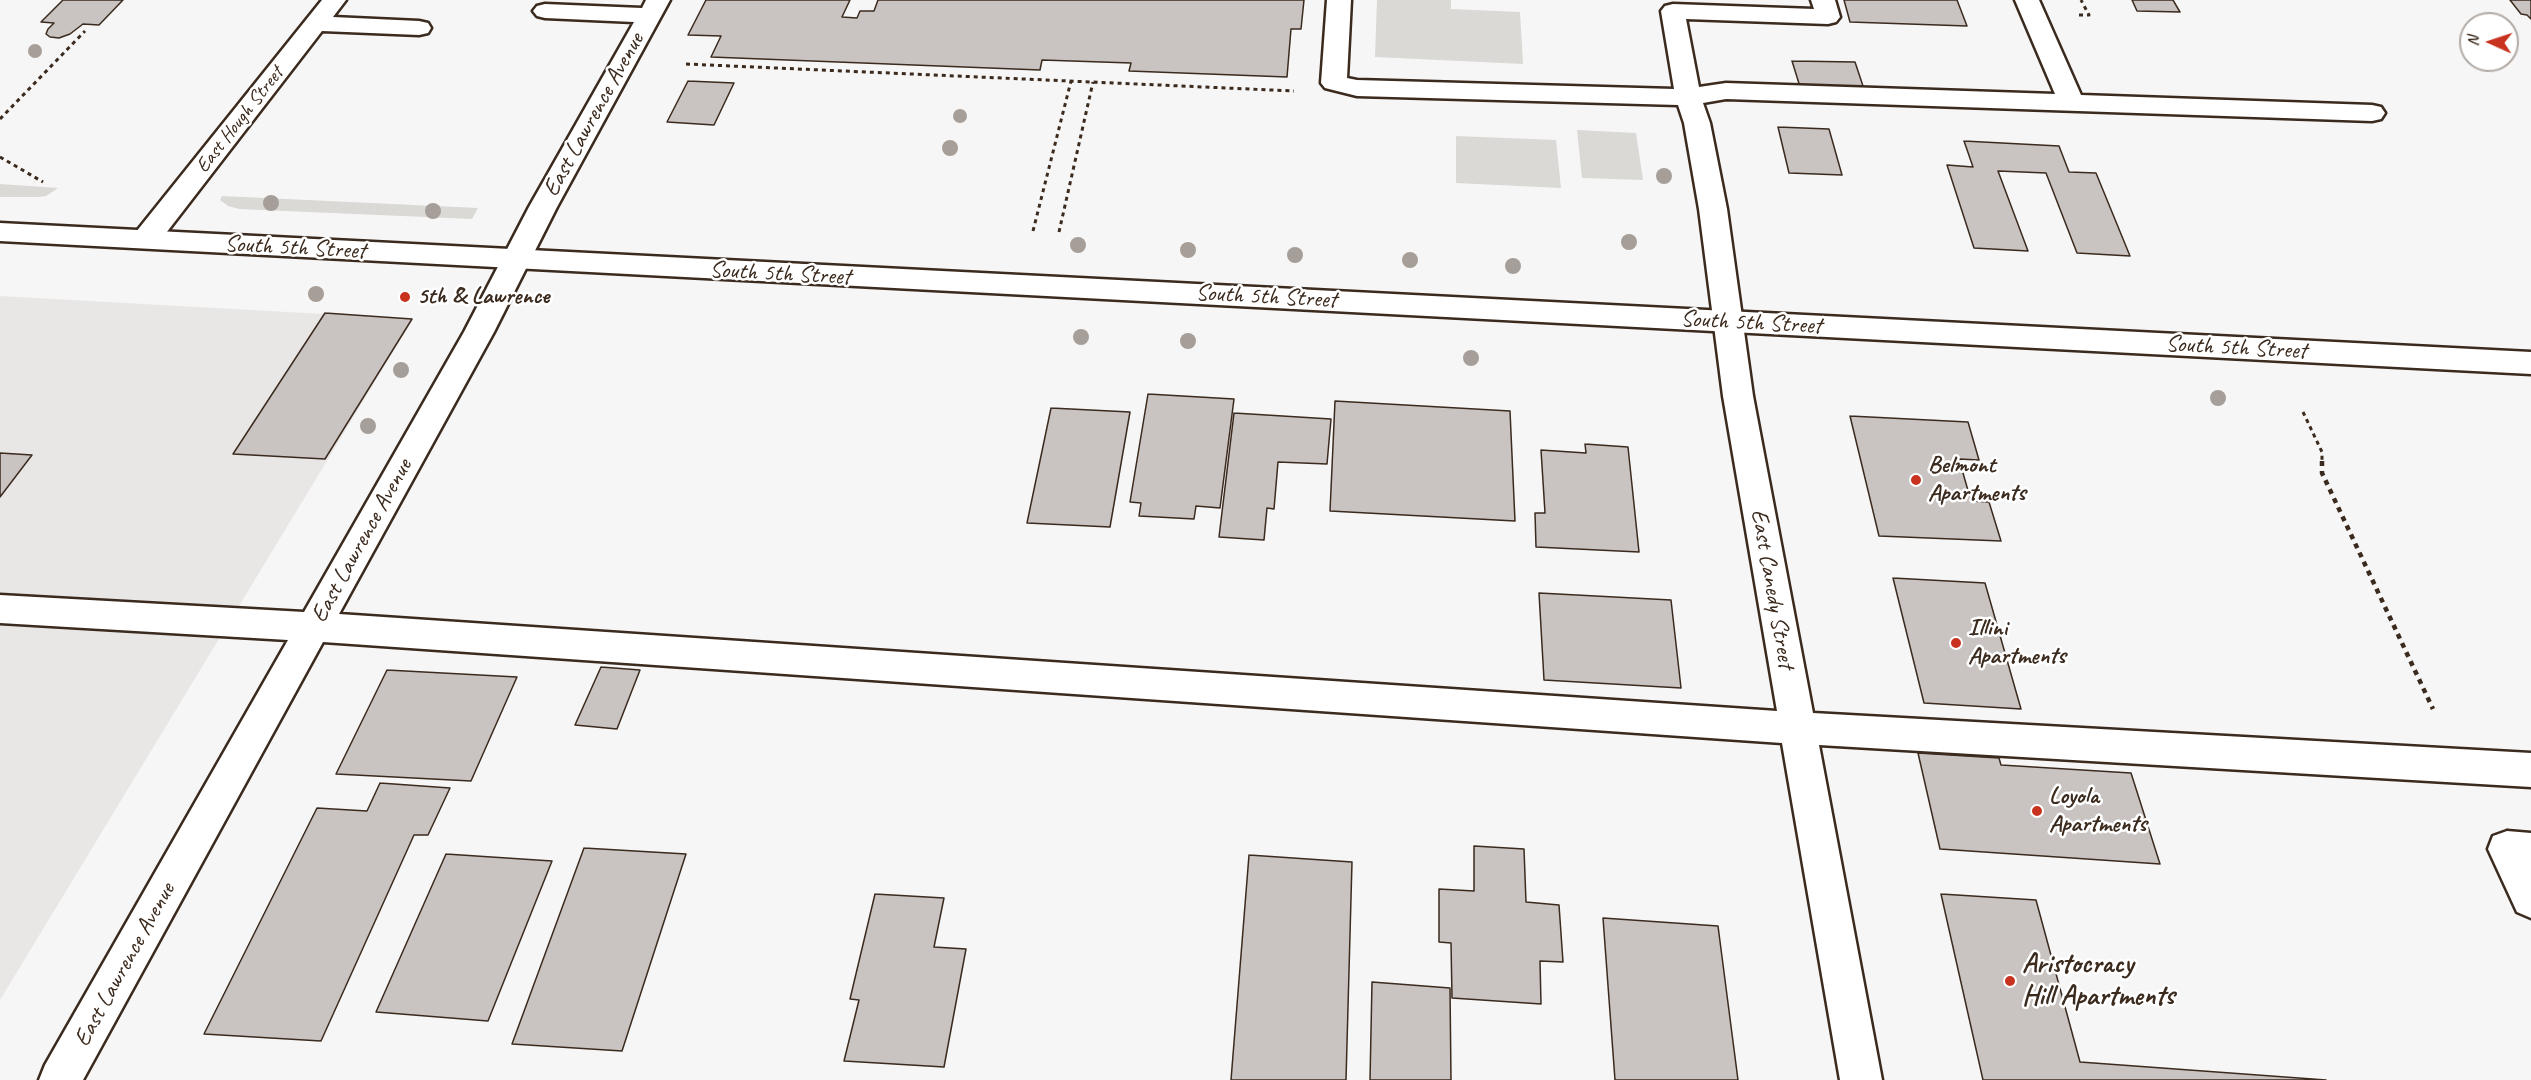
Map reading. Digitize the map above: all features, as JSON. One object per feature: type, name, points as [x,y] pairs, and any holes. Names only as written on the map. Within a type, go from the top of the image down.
[{"type":"street","name":"East Hough Street","points":[[146,239],[334,0]]},
{"type":"street","points":[[1339,0],[1334,82],[1357,88],[1688,97],[1726,91],[2372,113]]},
{"type":"street","name":"East Canedy Street","points":[[1823,0],[1828,17],[1673,11],[1688,97],[1697,123],[1713,209],[1738,396],[1861,1080]]},
{"type":"street","points":[[2027,0],[2071,102]]},
{"type":"street","points":[[545,11],[654,7]]},
{"type":"street","name":"East Lawrence Avenue","points":[[60,1080],[479,333],[543,207],[654,7]]},
{"type":"street","points":[[315,24],[419,28]]},
{"type":"street","name":"South 5th Street","points":[[0,232],[2531,363]]},
{"type":"street","points":[[0,609],[313,627],[1796,728],[2531,770]]},
{"type":"street","points":[[2531,851],[2507,849],[2531,899]]},
{"type":"path","points":[[2081,0],[2087,11]]},
{"type":"path","points":[[0,119],[85,31]]},
{"type":"path","points":[[686,64],[1302,92]]},
{"type":"path","points":[[1033,231],[1071,81]]},
{"type":"path","points":[[1059,232],[1093,82]]},
{"type":"path","points":[[0,157],[43,182]]},
{"type":"path","points":[[2303,412],[2322,452],[2322,473],[2433,709]]},
{"type":"shaded area","points":[[1377,0],[1451,0],[1451,9],[1520,12],[1523,64],[1375,57]]},
{"type":"shaded area","points":[[1577,130],[1636,133],[1643,180],[1582,178]]},
{"type":"shaded area","points":[[1456,136],[1556,140],[1561,188],[1456,183]]},
{"type":"shaded area","points":[[0,184],[58,188],[46,196],[0,197]]},
{"type":"shaded area","points":[[222,196],[478,208],[472,219],[239,209],[228,206],[220,200]]},
{"type":"shaded area","points":[[0,296],[413,319],[0,1000]]},
{"type":"building","points":[[63,0],[123,0],[99,25],[83,24],[70,34],[59,38],[50,37],[46,34],[54,23],[41,22]]},
{"type":"building","points":[[706,0],[850,0],[842,17],[857,18],[860,11],[874,11],[878,0],[1304,0],[1301,29],[1291,29],[1287,77],[1129,71],[1131,63],[1042,60],[1040,70],[711,57],[721,36],[688,35]]},
{"type":"building","points":[[1844,0],[1957,0],[1967,26],[1850,22]]},
{"type":"building","points":[[2132,0],[2173,0],[2180,12],[2137,11]]},
{"type":"building","points":[[2510,0],[2531,0],[2531,19],[2521,14]]},
{"type":"building","points":[[1792,61],[1855,62],[1865,92],[1801,90]]},
{"type":"building","points":[[688,81],[734,83],[714,125],[667,122]]},
{"type":"building","points":[[1778,127],[1829,129],[1842,175],[1789,173]]},
{"type":"building","points":[[1964,141],[2059,146],[2069,172],[2096,173],[2130,256],[2077,253],[2046,173],[1998,171],[2028,251],[1974,248],[1947,165],[1973,167]]},
{"type":"building","points":[[325,313],[412,319],[325,459],[233,454]]},
{"type":"building","points":[[1148,394],[1234,399],[1220,508],[1196,506],[1194,519],[1139,516],[1141,503],[1130,502]]},
{"type":"building","points":[[1335,401],[1510,411],[1515,521],[1330,511]]},
{"type":"building","points":[[1051,408],[1130,412],[1110,527],[1027,523]]},
{"type":"building","points":[[1234,413],[1331,419],[1327,464],[1278,462],[1274,509],[1267,508],[1264,540],[1219,537]]},
{"type":"building","name":"Belmont Apartments","points":[[1850,416],[1968,422],[1979,460],[1959,459],[1971,501],[1989,502],[2001,541],[1879,536]]},
{"type":"building","points":[[1585,444],[1628,447],[1639,552],[1536,547],[1535,513],[1545,513],[1541,450],[1586,453]]},
{"type":"building","points":[[0,453],[32,455],[0,497]]},
{"type":"building","name":"Illini Apartments","points":[[1893,578],[1985,583],[2021,709],[1924,703]]},
{"type":"building","points":[[1539,593],[1671,600],[1681,688],[1544,680]]},
{"type":"building","points":[[601,667],[640,670],[617,729],[575,725]]},
{"type":"building","points":[[387,670],[517,677],[471,781],[336,774]]},
{"type":"building","name":"Loyola Apartments","points":[[1918,753],[1999,758],[2001,765],[2131,773],[2160,864],[1940,849]]},
{"type":"building","points":[[380,783],[450,788],[428,835],[414,835],[321,1041],[204,1034],[317,808],[367,811]]},
{"type":"building","points":[[1474,846],[1524,849],[1526,902],[1559,905],[1563,962],[1540,961],[1541,1004],[1452,998],[1451,943],[1439,942],[1439,889],[1474,891]]},
{"type":"building","points":[[584,848],[686,854],[622,1051],[512,1044]]},
{"type":"building","points":[[446,854],[552,861],[488,1021],[376,1012]]},
{"type":"building","points":[[1249,855],[1352,862],[1346,1080],[1231,1080]]},
{"type":"building","points":[[875,894],[944,898],[934,947],[966,949],[944,1067],[844,1061],[859,1000],[850,999]]},
{"type":"building","name":"Aristocracy Hill Apartments","points":[[1941,894],[2036,900],[2080,1062],[2326,1080],[1983,1080]]},
{"type":"building","points":[[1603,918],[1718,926],[1738,1080],[1615,1080]]},
{"type":"building","points":[[1372,982],[1450,988],[1451,1080],[1370,1080]]},
{"type":"place","name":"5th & Lawrence","points":[[405,297]]},
{"type":"place","name":"Belmont Apartments","points":[[1916,480]]},
{"type":"place","name":"Illini Apartments","points":[[1956,643]]},
{"type":"place","name":"Loyola Apartments","points":[[2037,811]]},
{"type":"place","name":"Aristocracy Hill Apartments","points":[[2010,981]]}]
